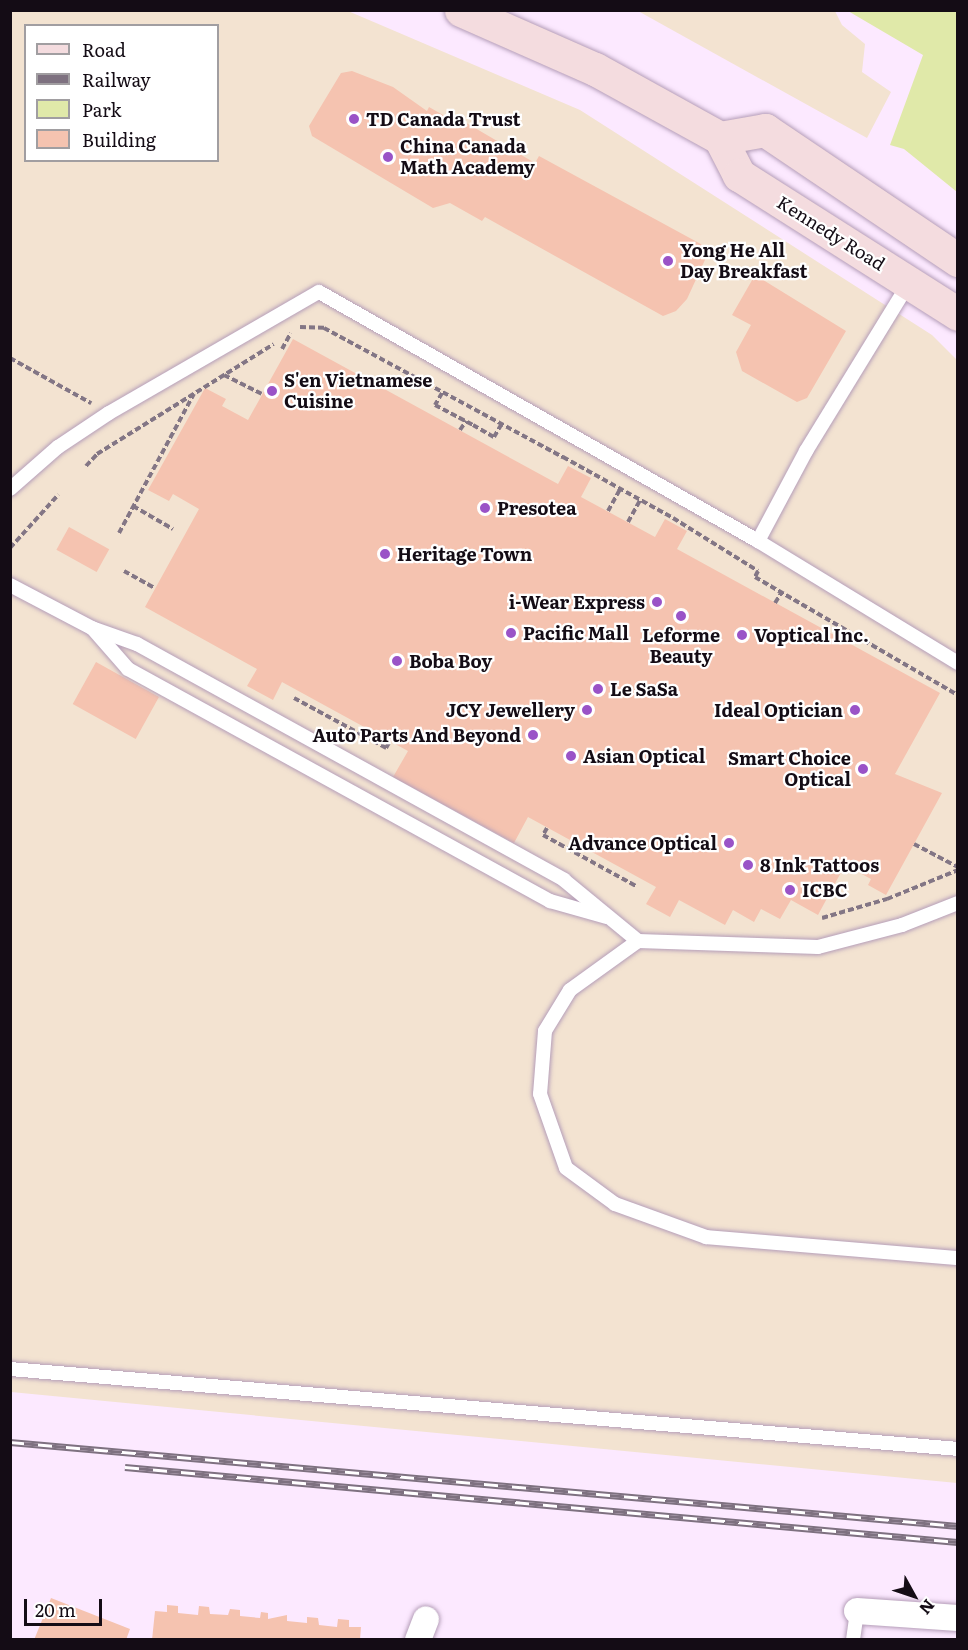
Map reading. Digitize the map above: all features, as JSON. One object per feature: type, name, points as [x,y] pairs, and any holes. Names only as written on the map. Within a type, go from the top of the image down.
[{"type":"main road","points":[[461,10],[595,69],[720,138],[765,130],[957,260]]},
{"type":"main road","name":"Kennedy Road","points":[[720,138],[739,175],[910,281],[957,314]]},
{"type":"street","points":[[857,1611],[957,1618]]},
{"type":"lane","points":[[758,541],[806,451],[910,281]]},
{"type":"lane","points":[[10,489],[58,447],[109,413],[319,292],[758,541],[957,663]]},
{"type":"lane","points":[[10,585],[92,628],[136,644],[564,880],[638,941],[818,947],[902,925],[957,903]]},
{"type":"lane","points":[[92,628],[128,669],[550,902],[610,918]]},
{"type":"lane","points":[[638,941],[570,990],[545,1031],[540,1094],[566,1168],[615,1204],[706,1237],[957,1258]]},
{"type":"lane","points":[[10,1369],[957,1449]]},
{"type":"lane","points":[[853,1640],[857,1611]]},
{"type":"path","points":[[86,466],[97,454],[291,333],[305,326],[324,328],[640,500],[758,571],[755,577],[957,695]]},
{"type":"path","points":[[275,343],[283,348],[291,333]]},
{"type":"path","points":[[10,358],[109,413]]},
{"type":"path","points":[[224,375],[262,394]]},
{"type":"path","points":[[119,533],[195,393]]},
{"type":"path","points":[[442,393],[435,405],[494,437],[501,425]]},
{"type":"path","points":[[460,430],[466,421]]},
{"type":"path","points":[[171,436],[177,439]]},
{"type":"path","points":[[608,511],[620,489]]},
{"type":"path","points":[[10,548],[58,495]]},
{"type":"path","points":[[628,522],[640,500]]},
{"type":"path","points":[[133,506],[173,529]]},
{"type":"path","points":[[124,571],[155,588]]},
{"type":"path","points":[[775,603],[782,592]]},
{"type":"path","points":[[294,698],[386,748],[390,741]]},
{"type":"path","points":[[307,705],[311,698]]},
{"type":"path","points":[[547,828],[543,835],[636,886]]},
{"type":"path","points":[[914,844],[957,868]]},
{"type":"path","points":[[822,918],[887,899],[957,868]]},
{"type":"path","points":[[622,878],[626,871]]},
{"type":"shaded area","points":[[10,11],[348,11],[580,110],[932,335],[957,360],[957,1483],[11,1392]]},
{"type":"shaded area","points":[[638,11],[835,11],[842,25],[865,44],[862,72],[891,92],[867,138]]},
{"type":"green space","points":[[848,11],[957,11],[957,192],[904,149],[890,145],[923,55]]},
{"type":"building","points":[[352,71],[393,87],[427,111],[429,107],[457,123],[463,121],[535,163],[539,156],[710,249],[687,299],[676,311],[663,316],[485,217],[482,221],[450,203],[433,208],[312,136],[309,126],[341,73]]},
{"type":"building","points":[[755,275],[846,331],[807,398],[797,402],[742,371],[736,352],[751,325],[732,315]]},
{"type":"building","name":"Pacific Mall","points":[[293,339],[558,484],[568,466],[591,478],[581,497],[655,537],[665,519],[687,531],[677,549],[940,693],[895,774],[942,793],[886,895],[868,885],[871,879],[845,865],[818,915],[791,900],[780,919],[761,909],[754,922],[733,910],[725,925],[679,900],[670,917],[646,904],[656,887],[528,817],[514,843],[393,777],[408,751],[282,682],[273,700],[247,686],[257,669],[145,607],[199,509],[173,494],[169,501],[148,490],[205,388],[226,399],[222,406],[248,420]]},
{"type":"building","points":[[69,527],[109,549],[97,572],[56,550]]},
{"type":"building","points":[[96,662],[159,697],[136,739],[73,704]]},
{"type":"building","points":[[51,1598],[130,1629],[126,1640],[34,1640]]},
{"type":"building","points":[[167,1605],[178,1606],[178,1613],[198,1615],[199,1606],[209,1607],[210,1614],[228,1615],[230,1609],[240,1610],[240,1616],[260,1618],[261,1612],[268,1613],[268,1619],[287,1615],[287,1621],[307,1623],[307,1617],[318,1618],[319,1625],[337,1627],[338,1619],[349,1620],[349,1627],[361,1627],[360,1640],[152,1640],[155,1611],[167,1612]]},
{"type":"railway","points":[[10,1442],[958,1526]]},
{"type":"railway","points":[[125,1467],[958,1542]]},
{"type":"place","name":"TD Canada Trust","points":[[354,119]]},
{"type":"place","name":"China Canada Math Academy","points":[[388,157]]},
{"type":"place","name":"Yong He All Day Breakfast","points":[[668,261]]},
{"type":"place","name":"S'en Vietnamese Cuisine","points":[[272,391]]},
{"type":"place","name":"Presotea","points":[[485,508]]},
{"type":"place","name":"Heritage Town","points":[[385,554]]},
{"type":"place","name":"i-Wear Express","points":[[657,602]]},
{"type":"place","name":"Leforme Beauty","points":[[681,616]]},
{"type":"place","name":"Pacific Mall","points":[[511,633]]},
{"type":"place","name":"Voptical Inc.","points":[[742,635]]},
{"type":"place","name":"Boba Boy","points":[[397,661]]},
{"type":"place","name":"Le SaSa","points":[[598,689]]},
{"type":"place","name":"JCY Jewellery","points":[[587,710]]},
{"type":"place","name":"Ideal Optician","points":[[855,710]]},
{"type":"place","name":"Auto Parts And Beyond","points":[[533,735]]},
{"type":"place","name":"Asian Optical","points":[[571,756]]},
{"type":"place","name":"Smart Choice Optical","points":[[863,769]]},
{"type":"place","name":"Advance Optical","points":[[729,843]]},
{"type":"place","name":"8 Ink Tattoos","points":[[748,865]]},
{"type":"place","name":"ICBC","points":[[790,890]]}]
